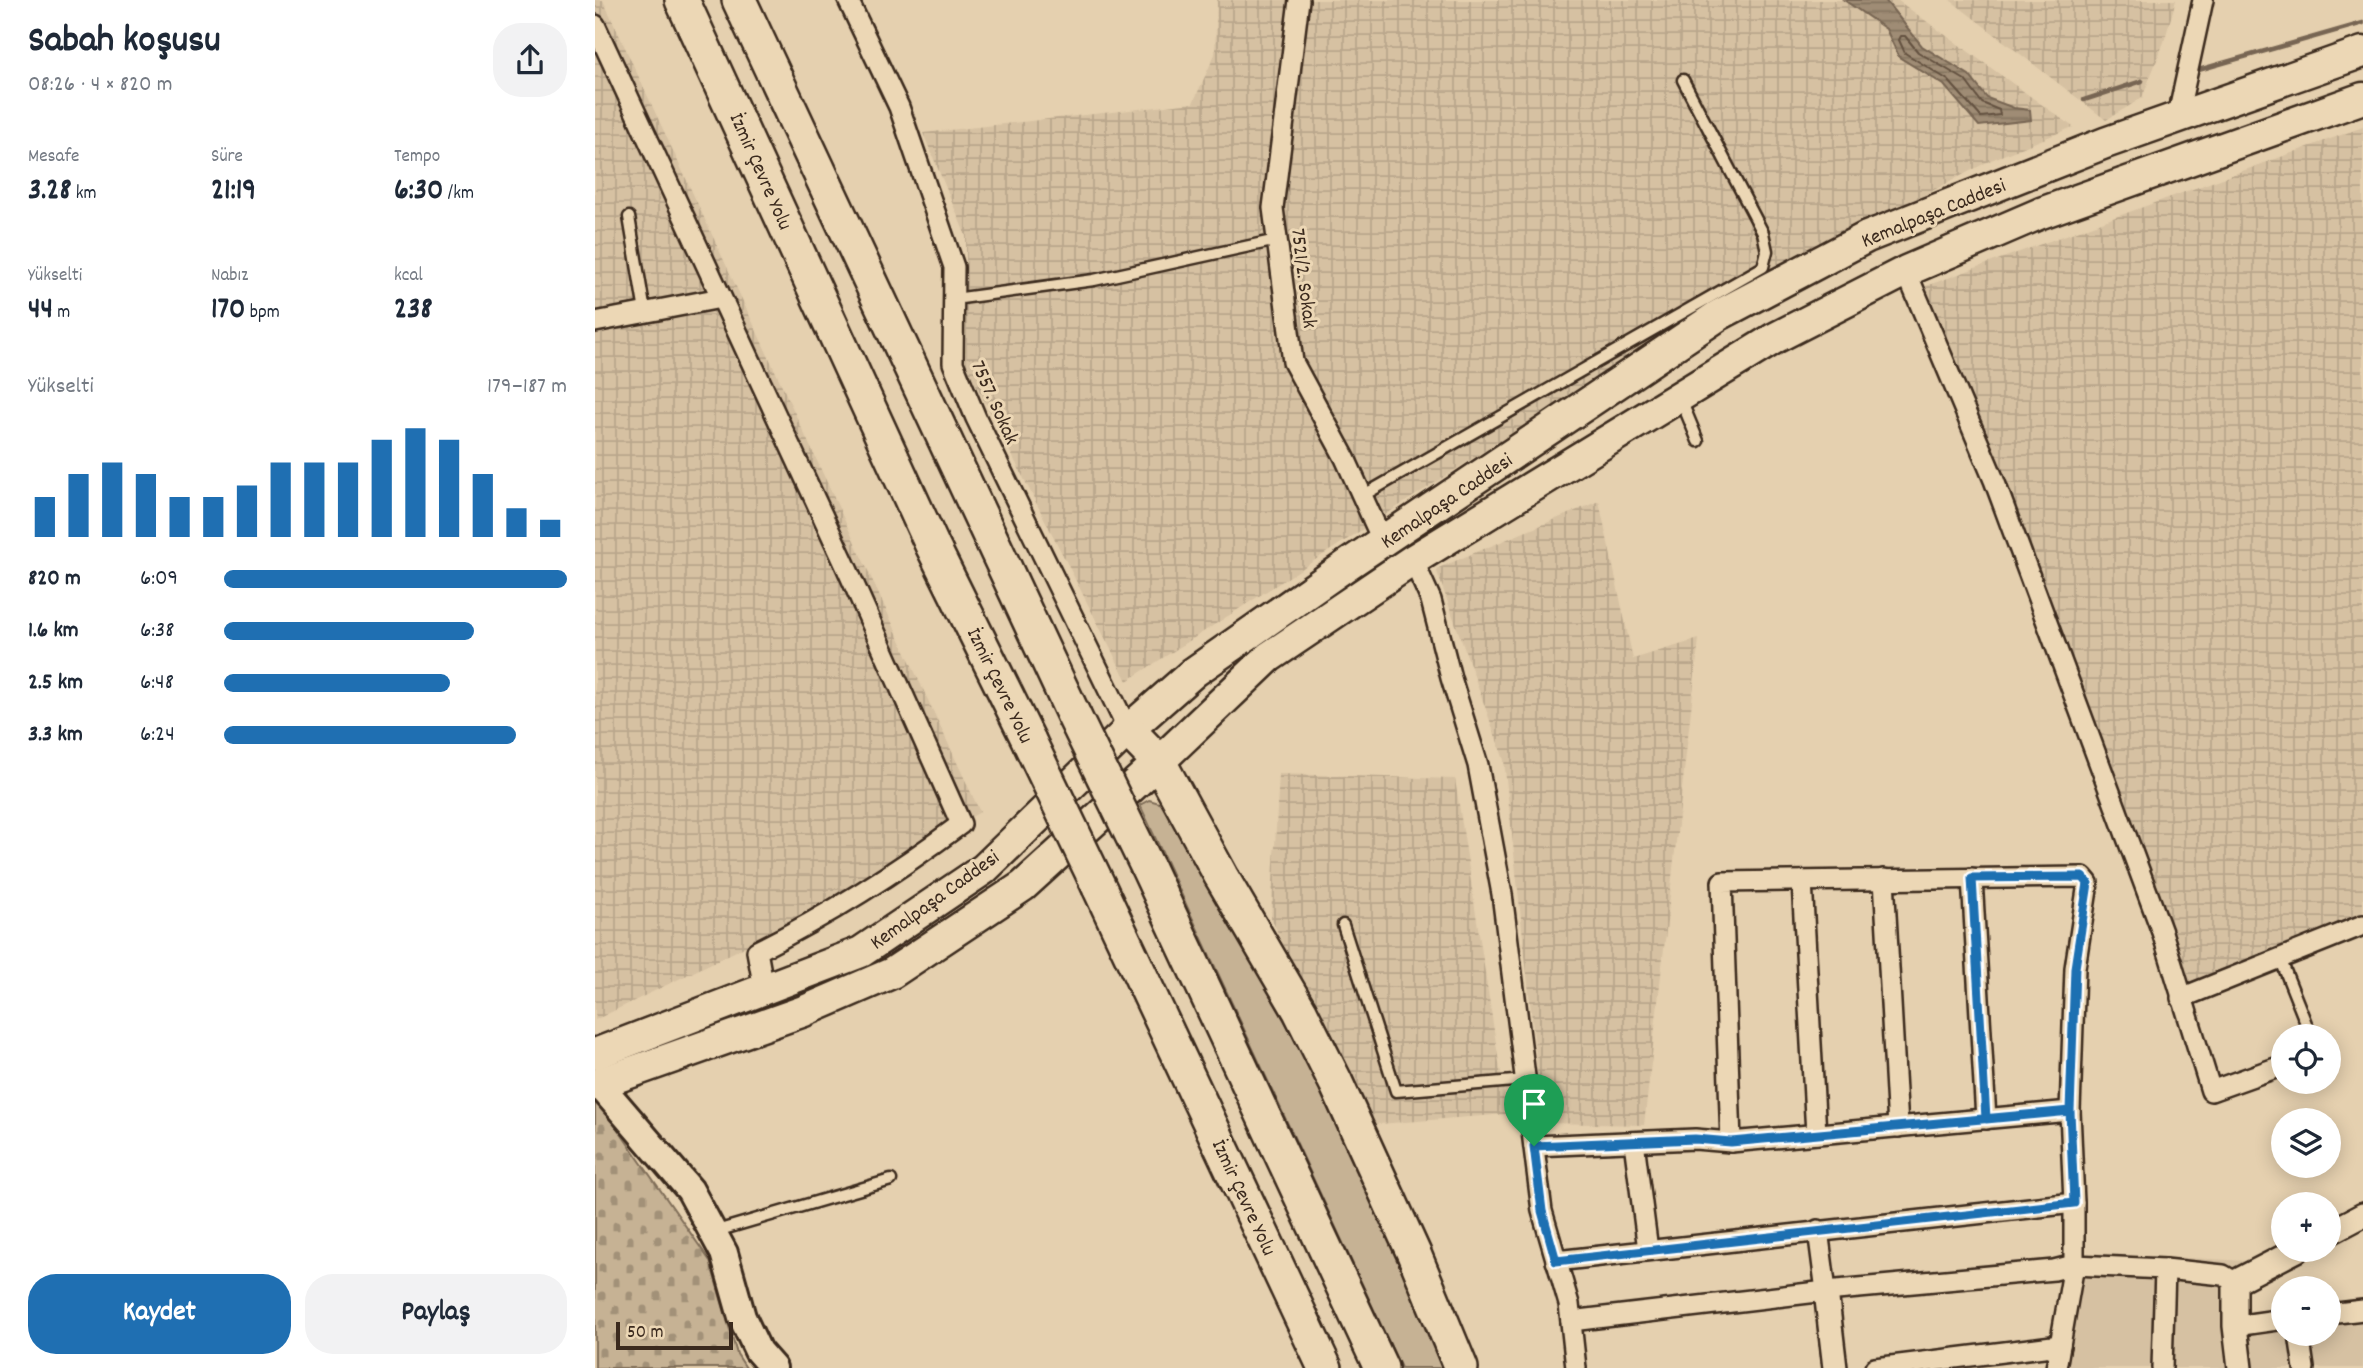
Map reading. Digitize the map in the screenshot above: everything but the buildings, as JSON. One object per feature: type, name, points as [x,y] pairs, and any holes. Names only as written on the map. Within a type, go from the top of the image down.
[{"type":"highway","name":"İzmir Çevre Yolu","points":[[682,0],[933,547],[1099,887],[1325,1368]]},
{"type":"highway","points":[[739,0],[1381,1368]]},
{"type":"highway","points":[[1128,730],[1159,762],[1300,1012],[1414,1254],[1461,1368]]},
{"type":"main road","name":"Kemalpaşa Caddesi","points":[[595,1054],[861,953],[984,869],[1128,730],[1194,672],[1719,315],[1867,237],[2105,143],[2363,52]]},
{"type":"main road","name":"Kemalpaşa Caddesi","points":[[597,1084],[804,1011],[892,973],[1023,886],[1269,657],[1413,560],[1775,338],[1906,271],[2041,213],[2363,98]]},
{"type":"main road","points":[[597,1084],[689,1190],[725,1253],[741,1317],[758,1351],[773,1368]]},
{"type":"street","name":"7557. Sokak","points":[[848,0],[899,107],[954,267],[953,363],[982,431],[1128,730]]},
{"type":"street","name":"7521/2. Sokak","points":[[1299,0],[1273,208],[1293,362],[1345,458],[1383,542]]},
{"type":"street","points":[[2176,120],[2203,0]]},
{"type":"street","points":[[595,24],[834,538],[961,824],[877,882],[812,922],[757,951],[764,989]]},
{"type":"street","points":[[1906,271],[1994,480],[2162,932],[2211,1091],[2271,1070]]},
{"type":"street","points":[[595,322],[721,298]]},
{"type":"street","points":[[1413,560],[1431,600],[1451,678],[1478,765],[1501,894],[1542,1211],[1569,1304],[1576,1368]]},
{"type":"street","points":[[1731,1142],[1722,882],[2083,877],[2088,883],[2075,968],[2070,1111],[2074,1265],[2056,1368]]},
{"type":"street","points":[[1972,878],[1986,1119]]},
{"type":"street","points":[[1884,879],[1898,1127]]},
{"type":"street","points":[[1802,881],[1816,1134]]},
{"type":"street","points":[[2182,998],[2363,925]]},
{"type":"street","points":[[1534,1146],[1695,1139],[1731,1142],[2070,1111]]},
{"type":"street","points":[[1634,1142],[1648,1250]]},
{"type":"street","points":[[1556,1261],[2074,1203]]},
{"type":"street","points":[[2341,1227],[2363,1215]]},
{"type":"street","points":[[1818,1230],[1835,1368]]},
{"type":"street","points":[[2235,1282],[2274,1262]]},
{"type":"street","points":[[1571,1321],[1826,1291],[2055,1270],[2074,1265],[2165,1269],[2223,1275],[2235,1282]]},
{"type":"street","points":[[2162,1368],[2165,1269]]},
{"type":"street","points":[[2235,1282],[2235,1326],[2240,1368]]},
{"type":"street","points":[[2341,1313],[2363,1310]]},
{"type":"street","points":[[2235,1326],[2271,1321]]},
{"type":"street","points":[[1875,1368],[2060,1345]]},
{"type":"street","points":[[2301,1346],[2304,1368]]},
{"type":"lane","points":[[1362,496],[1763,267],[1767,251],[1763,233],[1683,80]]},
{"type":"lane","points":[[629,217],[645,312]]},
{"type":"lane","points":[[954,299],[1094,280],[1277,240]]},
{"type":"lane","points":[[1680,396],[1698,441]]},
{"type":"lane","points":[[1343,925],[1395,1091],[1526,1080]]},
{"type":"lane","points":[[2280,958],[2306,1024]]},
{"type":"lane","points":[[713,1232],[891,1180]]},
{"type":"shaded area","points":[[595,0],[603,0],[980,812],[781,929],[595,1020]]},
{"type":"shaded area","points":[[1217,0],[1897,0],[2073,127],[1991,160],[1688,320],[1127,681],[966,365],[966,236],[923,133],[1193,103],[1215,54]]},
{"type":"shaded area","points":[[1950,0],[2176,0],[2164,42],[2142,98],[2106,120]]},
{"type":"shaded area","points":[[2363,127],[2363,918],[2174,997],[1926,286]]},
{"type":"shaded area","points":[[1599,501],[1633,659],[1699,639],[1644,1125],[1543,1123],[1504,760],[1436,569]]},
{"type":"shaded area","points":[[1279,774],[1455,779],[1507,1114],[1367,1125],[1271,918]]},
{"type":"shaded area","points":[[2092,1253],[2248,1261],[2245,1315],[2271,1312],[2271,1346],[2341,1346],[2341,1301],[2363,1298],[2363,1368],[2057,1368]]},
{"type":"green space","points":[[1149,800],[1163,804],[1301,1050],[1433,1326],[1449,1368],[1401,1368],[1140,805]]},
{"type":"green space","points":[[598,1101],[710,1261],[737,1354],[746,1368],[595,1368],[595,1103]]},
{"type":"water","points":[[1844,0],[1885,0],[1922,46],[1969,75],[1987,98],[2014,108],[2030,110],[2031,120],[1979,126],[1944,85],[1899,57],[1886,29]]},
{"type":"waterway","points":[[2195,71],[2363,23]]},
{"type":"waterway","points":[[2084,100],[2142,81]]},
{"type":"route","points":[[1534,1146],[1542,1211],[1556,1261],[2074,1203],[2070,1111],[1986,1119],[1972,878],[2083,877],[2088,883],[2075,968],[2070,1111],[1898,1127],[1731,1142],[1695,1139],[1534,1146]]}]
